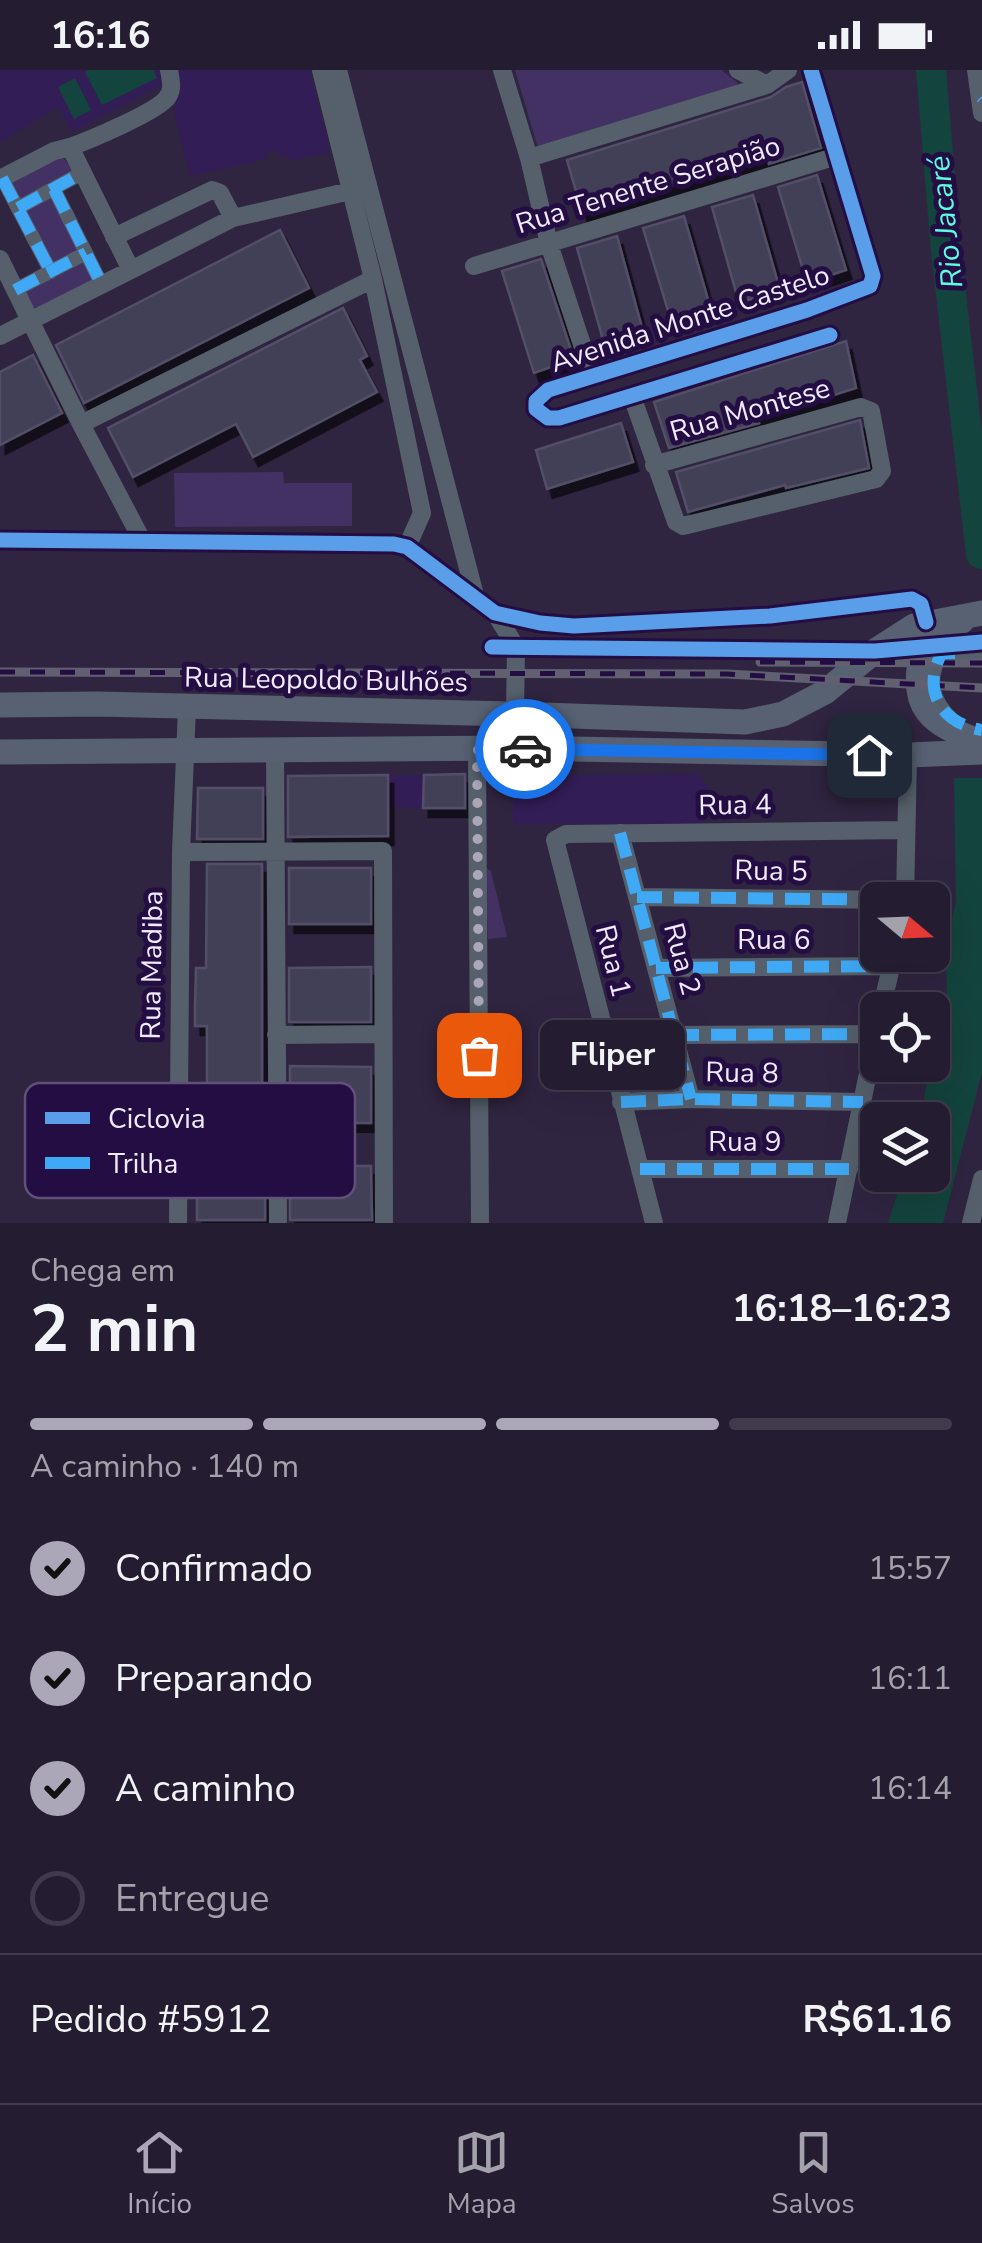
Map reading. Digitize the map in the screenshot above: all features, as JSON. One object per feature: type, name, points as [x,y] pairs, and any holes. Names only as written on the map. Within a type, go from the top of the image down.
[{"type":"main road","name":"Rua Leopoldo Bulhões","points":[[0,705],[763,720],[824,692],[875,651],[926,622],[976,615]]},
{"type":"main road","points":[[976,615],[930,641],[923,649],[918,679],[927,712],[940,726],[982,742]]},
{"type":"main road","points":[[0,752],[477,750],[908,756],[982,752]]},
{"type":"street","points":[[51,272],[1,178],[54,151],[92,140],[165,101],[172,87],[169,70]]},
{"type":"street","points":[[320,70],[360,189],[476,600]]},
{"type":"street","points":[[338,70],[373,278],[422,514],[407,547]]},
{"type":"street","points":[[502,70],[529,158],[549,244],[592,375]]},
{"type":"street","points":[[738,70],[767,85]]},
{"type":"street","points":[[529,158],[767,85],[788,70]]},
{"type":"street","points":[[811,70],[838,156]]},
{"type":"street","points":[[976,70],[982,113]]},
{"type":"street","points":[[70,147],[131,270]]},
{"type":"street","name":"Rua Tenente Serapião","points":[[474,266],[838,156]]},
{"type":"street","name":"Avenida Monte Castelo","points":[[830,335],[559,418],[548,418],[536,409],[536,401],[548,390],[806,310],[870,286],[874,276],[838,156]]},
{"type":"street","points":[[18,208],[82,173]]},
{"type":"street","points":[[54,189],[102,285]]},
{"type":"street","points":[[0,336],[232,218],[360,189]]},
{"type":"street","points":[[114,237],[206,191],[220,194],[232,218]]},
{"type":"street","points":[[15,290],[86,253]]},
{"type":"street","points":[[0,259],[143,542]]},
{"type":"street","points":[[81,424],[373,278]]},
{"type":"street","points":[[632,396],[654,465]]},
{"type":"street","name":"Rua Montese","points":[[862,407],[871,411],[882,471],[876,480],[690,526],[676,522],[654,465],[862,407]]},
{"type":"street","points":[[0,540],[378,543],[407,547],[495,613],[518,620],[574,626],[770,616],[912,599],[921,604],[926,622]]},
{"type":"street","points":[[495,613],[516,647],[515,714]]},
{"type":"street","points":[[982,652],[942,652],[932,686],[935,699],[952,719],[982,730]]},
{"type":"street","name":"Rua Madiba","points":[[179,1083],[187,708]]},
{"type":"street","points":[[477,750],[480,1223]]},
{"type":"street","points":[[275,751],[277,1083]]},
{"type":"street","points":[[905,882],[908,756]]},
{"type":"street","name":"Rua 4","points":[[566,834],[905,830]]},
{"type":"street","name":"Rua 2","points":[[620,833],[691,1099]]},
{"type":"street","name":"Rua 1","points":[[566,834],[555,840],[556,851],[654,1223]]},
{"type":"street","points":[[181,852],[383,851],[384,1223]]},
{"type":"street","name":"Rua 5","points":[[638,897],[860,899]]},
{"type":"street","name":"Rua 6","points":[[656,968],[860,962]]},
{"type":"street","points":[[674,1035],[860,1030]]},
{"type":"street","points":[[276,1035],[383,1034]]},
{"type":"street","points":[[863,1102],[867,1082]]},
{"type":"street","name":"Rua 8","points":[[620,1102],[863,1102]]},
{"type":"street","points":[[837,1223],[860,1116]]},
{"type":"street","name":"Rua 9","points":[[640,1170],[849,1169]]},
{"type":"street","points":[[971,1223],[982,1180]]},
{"type":"shaded area","points":[[0,70],[164,70],[167,83],[72,132],[58,107],[0,142]]},
{"type":"shaded area","points":[[154,70],[157,78],[102,105],[85,72]]},
{"type":"shaded area","points":[[177,70],[310,70],[330,152],[294,160],[278,155],[276,149],[266,154],[267,159],[190,176],[174,112],[181,85]]},
{"type":"shaded area","points":[[515,70],[721,70],[738,83],[736,87],[538,148]]},
{"type":"shaded area","points":[[75,78],[91,110],[74,119],[58,87]]},
{"type":"shaded area","points":[[62,156],[75,173],[19,203],[8,183]]},
{"type":"shaded area","points":[[52,197],[80,251],[54,264],[26,211]]},
{"type":"shaded area","points":[[87,259],[96,280],[39,308],[32,307],[23,292]]},
{"type":"shaded area","points":[[283,472],[284,483],[352,483],[352,526],[175,527],[174,473]]},
{"type":"shaded area","points":[[699,774],[707,785],[707,816],[700,823],[513,824],[513,775]]},
{"type":"shaded area","points":[[388,775],[424,775],[423,808],[387,807]]},
{"type":"shaded area","points":[[954,778],[982,778],[982,1072],[943,1223],[888,1223],[898,1192],[950,1192],[950,1102],[924,1102],[927,1082],[950,1082],[946,972],[950,972],[950,931],[956,900]]},
{"type":"shaded area","points":[[485,867],[491,871],[507,937],[488,939]]},
{"type":"building","points":[[802,82],[821,148],[769,164],[768,158],[582,212],[567,160],[771,97]]},
{"type":"building","points":[[817,175],[846,270],[807,283],[778,187]]},
{"type":"building","points":[[753,195],[780,290],[739,303],[712,207]]},
{"type":"building","points":[[684,216],[711,310],[672,324],[643,228]]},
{"type":"building","points":[[280,230],[309,288],[84,403],[56,345]]},
{"type":"building","points":[[617,236],[644,335],[605,347],[577,248]]},
{"type":"building","points":[[541,259],[574,359],[534,373],[502,271]]},
{"type":"building","points":[[343,308],[367,356],[360,360],[377,392],[253,457],[236,424],[133,477],[108,428]]},
{"type":"building","points":[[846,341],[856,388],[758,419],[759,423],[669,448],[654,402]]},
{"type":"building","points":[[33,355],[62,413],[0,445],[0,372]]},
{"type":"building","points":[[860,420],[869,468],[786,488],[785,485],[688,512],[676,472]]},
{"type":"building","points":[[621,423],[633,462],[547,489],[536,450]]},
{"type":"building","points":[[465,774],[465,808],[423,808],[424,775]]},
{"type":"building","points":[[388,775],[388,836],[288,837],[288,776]]},
{"type":"building","points":[[198,788],[263,788],[263,839],[197,839]]},
{"type":"building","points":[[207,864],[262,864],[262,1083],[207,1083],[207,1026],[195,1026],[196,968],[206,968]]},
{"type":"building","points":[[289,868],[371,868],[371,924],[289,924]]},
{"type":"building","points":[[371,967],[371,1022],[289,1022],[289,968]]},
{"type":"building","points":[[290,1066],[371,1067],[371,1123],[355,1123],[355,1083],[290,1083]]},
{"type":"building","points":[[355,1166],[371,1166],[372,1220],[290,1220],[290,1198],[355,1198]]},
{"type":"building","points":[[197,1198],[265,1198],[265,1220],[197,1220]]},
{"type":"waterway","name":"Rio Jacaré","points":[[931,70],[946,251],[981,554]]},
{"type":"railway","points":[[760,662],[982,663]]},
{"type":"railway","points":[[0,672],[727,674],[982,688]]},
{"type":"marked path","points":[[18,208],[82,173]]},
{"type":"marked path","points":[[2,178],[51,272]]},
{"type":"marked path","points":[[54,189],[102,285]]},
{"type":"marked path","points":[[15,290],[86,253]]},
{"type":"marked path","points":[[955,653],[942,653],[936,666],[935,692],[939,703],[956,721],[982,730]]},
{"type":"marked path","points":[[620,833],[691,1099]]},
{"type":"marked path","points":[[637,897],[860,899]]},
{"type":"marked path","points":[[656,968],[860,966]]},
{"type":"marked path","points":[[674,1035],[860,1034]]},
{"type":"marked path","points":[[621,1102],[863,1102]]},
{"type":"marked path","points":[[640,1169],[849,1169]]},
{"type":"cycle path","points":[[811,70],[873,276],[870,286],[807,310],[548,390],[536,401],[536,409],[548,418],[559,418],[830,335]]},
{"type":"cycle path","points":[[0,540],[394,544],[407,547],[495,613],[540,623],[574,626],[770,616],[912,599],[921,604],[926,622]]},
{"type":"cycle path","points":[[492,647],[875,651],[982,642]]},
{"type":"way so far","points":[[479,1055],[477,750],[525,749]]},
{"type":"place","name":"Fliper","points":[[479,1055]]},
{"type":"route","points":[[525,749],[869,755]]}]
